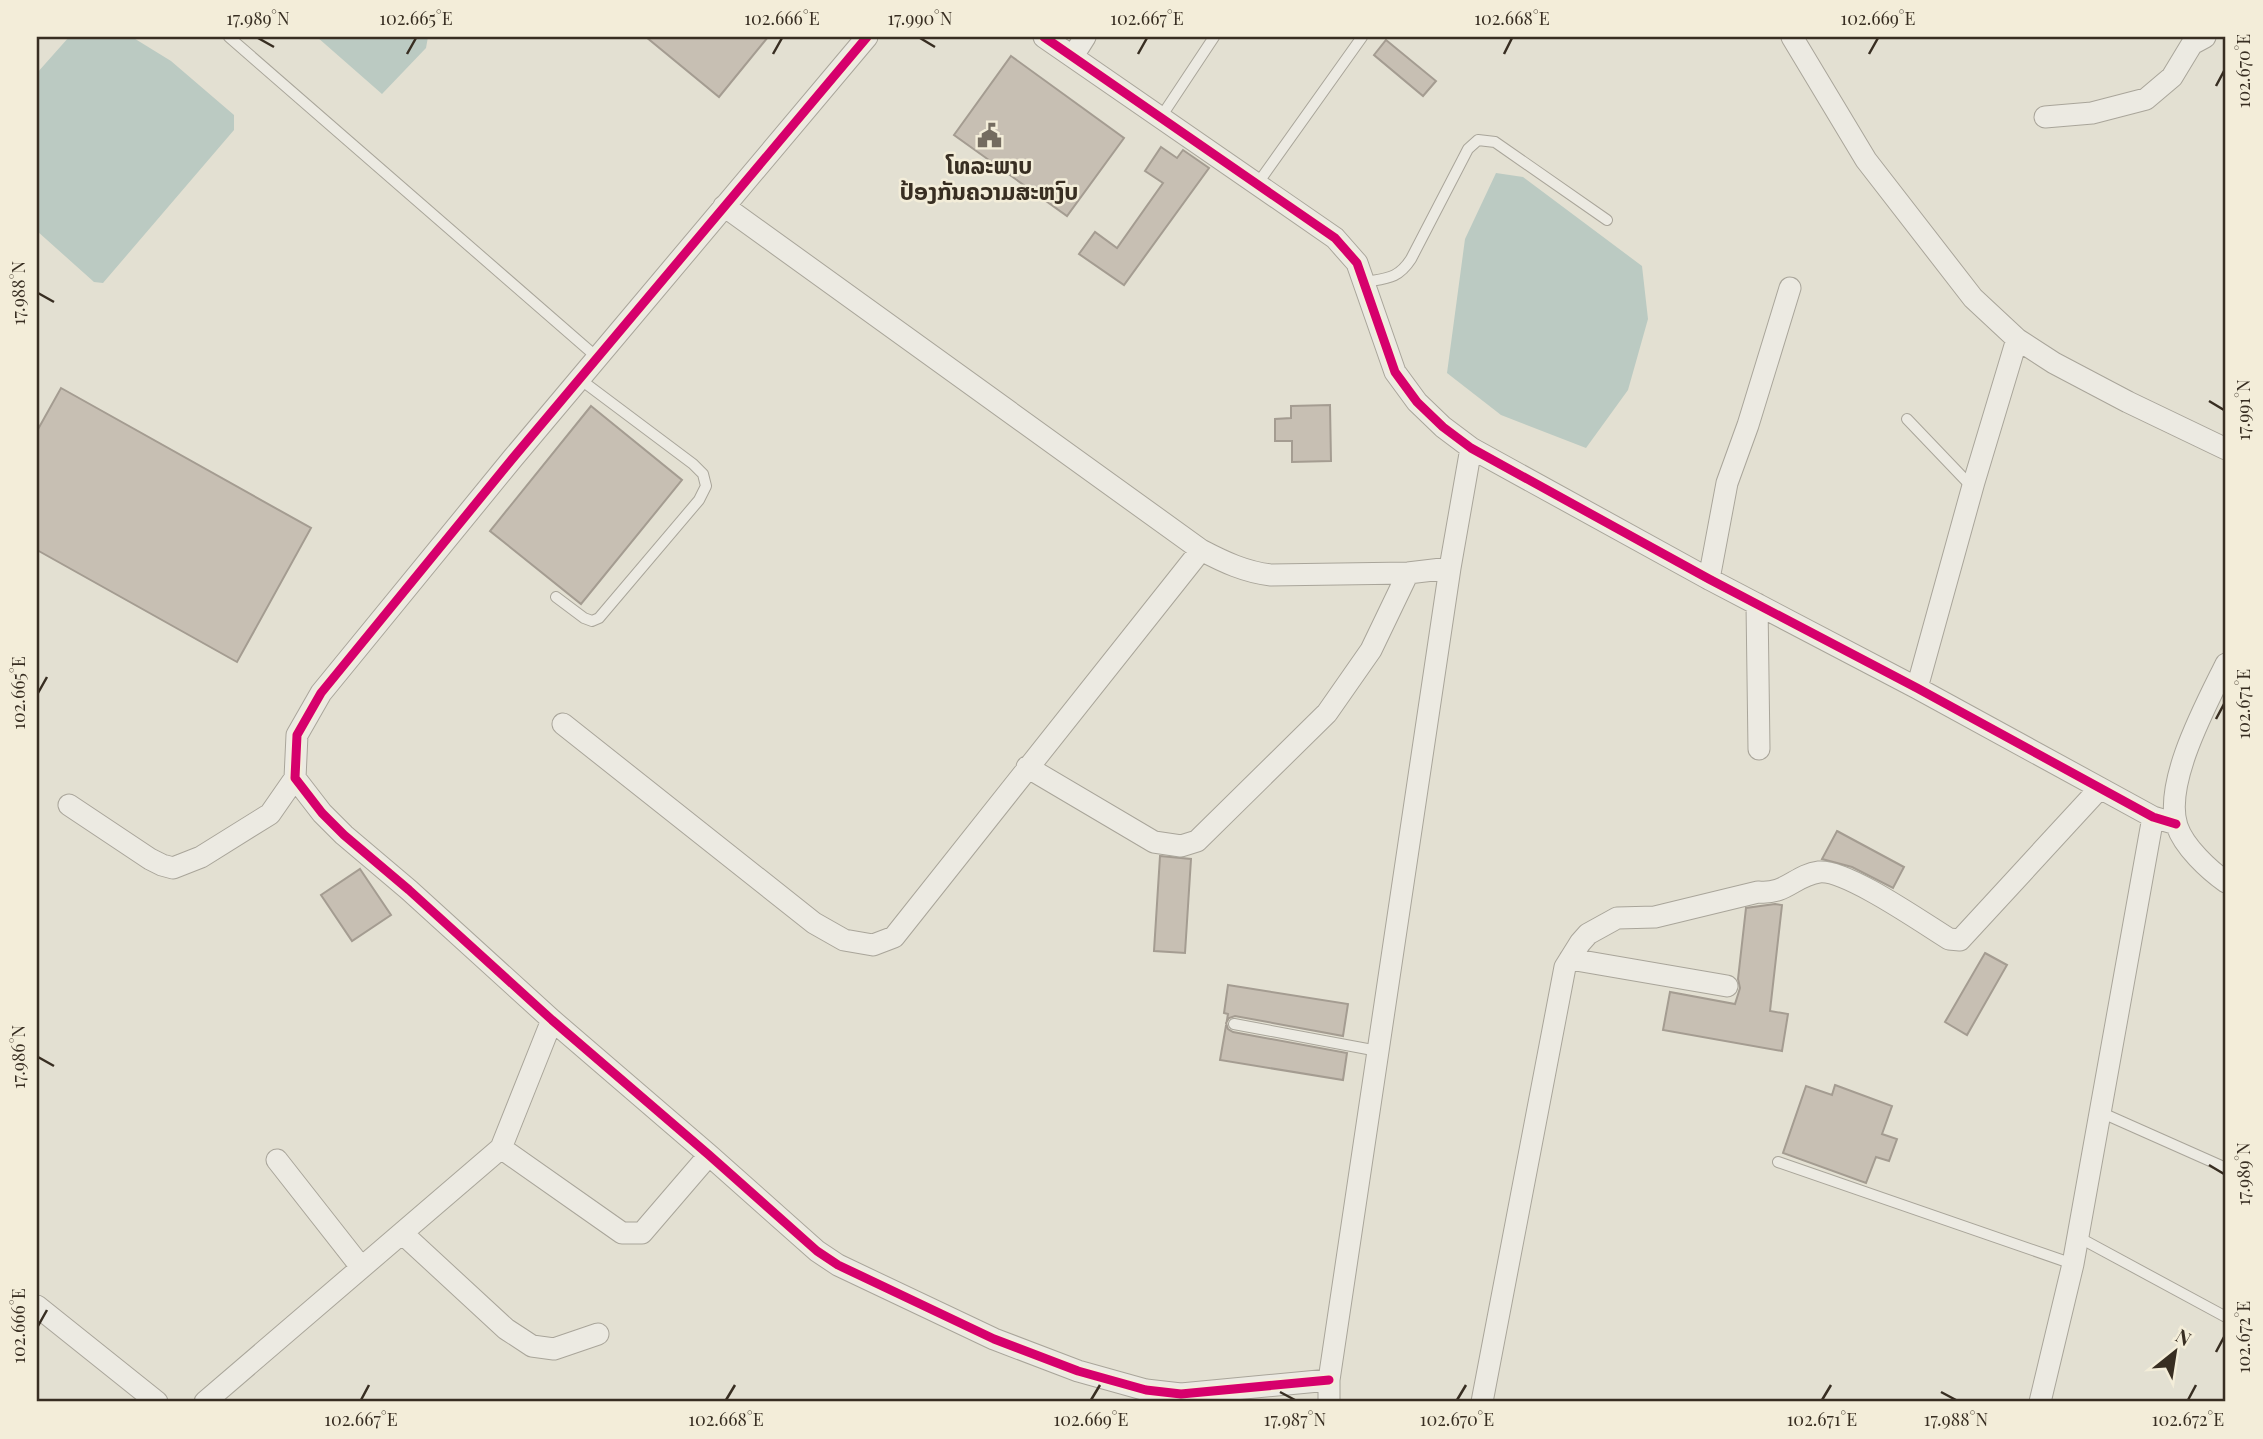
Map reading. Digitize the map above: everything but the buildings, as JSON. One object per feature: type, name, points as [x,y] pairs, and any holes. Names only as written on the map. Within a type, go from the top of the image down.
[{"type":"street","points":[[69,805],[150,859],[173,868],[201,858],[270,814],[295,778],[297,735],[321,693],[867,37]]},
{"type":"street","points":[[1044,37],[1335,238],[1357,263],[1395,372],[1417,402],[1443,427],[1471,448],[2153,817],[2176,824]]},
{"type":"street","points":[[1073,57],[1085,37]]},
{"type":"street","points":[[1793,37],[1866,160],[1973,298],[2017,339],[2079,376],[2226,449]]},
{"type":"street","points":[[2045,117],[2092,113],[2146,99],[2172,77],[2192,44],[2205,37]]},
{"type":"street","points":[[724,206],[1201,550],[1252,573],[1270,575],[1408,573],[1450,568]]},
{"type":"street","points":[[1709,579],[1727,483],[1748,425],[1790,288]]},
{"type":"street","points":[[1917,688],[1972,487],[2017,339]]},
{"type":"street","points":[[1329,1402],[1329,1380],[1450,568],[1471,448]]},
{"type":"street","points":[[563,723],[814,923],[844,940],[873,945],[894,937],[1201,550]]},
{"type":"street","points":[[1027,767],[1154,842],[1181,846],[1197,841],[1327,713],[1371,650],[1408,573]]},
{"type":"street","points":[[1757,604],[1759,748]]},
{"type":"street","points":[[2226,664],[2181,767],[2175,804],[2176,824],[2183,838],[2217,876],[2226,882]]},
{"type":"street","points":[[295,778],[322,813],[344,835],[817,1251],[838,1265],[994,1339],[1078,1371],[1146,1390],[1181,1394],[1329,1380]]},
{"type":"street","points":[[1482,1402],[1565,967],[1588,934],[1617,918],[1655,918],[1758,892],[1780,891],[1815,872],[1829,872],[1852,881],[1949,939],[1959,940],[2100,788]]},
{"type":"street","points":[[2039,1402],[2073,1264],[2153,817]]},
{"type":"street","points":[[1570,958],[1727,986]]},
{"type":"street","points":[[205,1402],[501,1148],[552,1020]]},
{"type":"street","points":[[501,1148],[622,1233],[635,1234],[642,1233],[709,1155]]},
{"type":"street","points":[[277,1160],[361,1267]]},
{"type":"street","points":[[402,1233],[506,1329],[525,1343],[554,1349],[598,1334]]},
{"type":"street","points":[[37,1306],[157,1402]]},
{"type":"lane","points":[[229,37],[599,359]]},
{"type":"lane","points":[[1161,117],[1214,37]]},
{"type":"lane","points":[[1258,183],[1362,37]]},
{"type":"lane","points":[[1365,282],[1394,276],[1403,271],[1468,149],[1478,140],[1495,142],[1607,220]]},
{"type":"lane","points":[[556,597],[584,618],[592,621],[599,618],[699,500],[706,486],[702,474],[693,464],[581,380]]},
{"type":"lane","points":[[1908,419],[1972,487]]},
{"type":"lane","points":[[1234,1024],[1378,1051]]},
{"type":"lane","points":[[2100,1112],[2226,1168]]},
{"type":"lane","points":[[1777,1162],[2073,1264]]},
{"type":"lane","points":[[2078,1237],[2226,1317]]},
{"type":"shaded area","points":[[69,37],[132,37],[171,61],[234,115],[234,130],[103,283],[94,282],[37,231],[37,73]]},
{"type":"shaded area","points":[[317,37],[428,37],[426,48],[382,94]]},
{"type":"shaded area","points":[[1496,173],[1523,177],[1642,266],[1648,319],[1628,390],[1586,448],[1501,415],[1447,373],[1465,239]]},
{"type":"cycle path","points":[[867,37],[513,458],[321,693],[297,735],[295,778],[322,813],[344,835],[817,1251],[838,1265],[994,1339],[1078,1371],[1146,1390],[1181,1394],[1329,1380]]},
{"type":"cycle path","points":[[1044,37],[1335,238],[1357,263],[1395,372],[1417,402],[1443,427],[1471,448],[2153,817],[2176,824]]},
{"type":"place","name":"ໂທລະພາບ ປ້ອງກັນຄວາມສະຫງົບ","points":[[989,136]]}]
